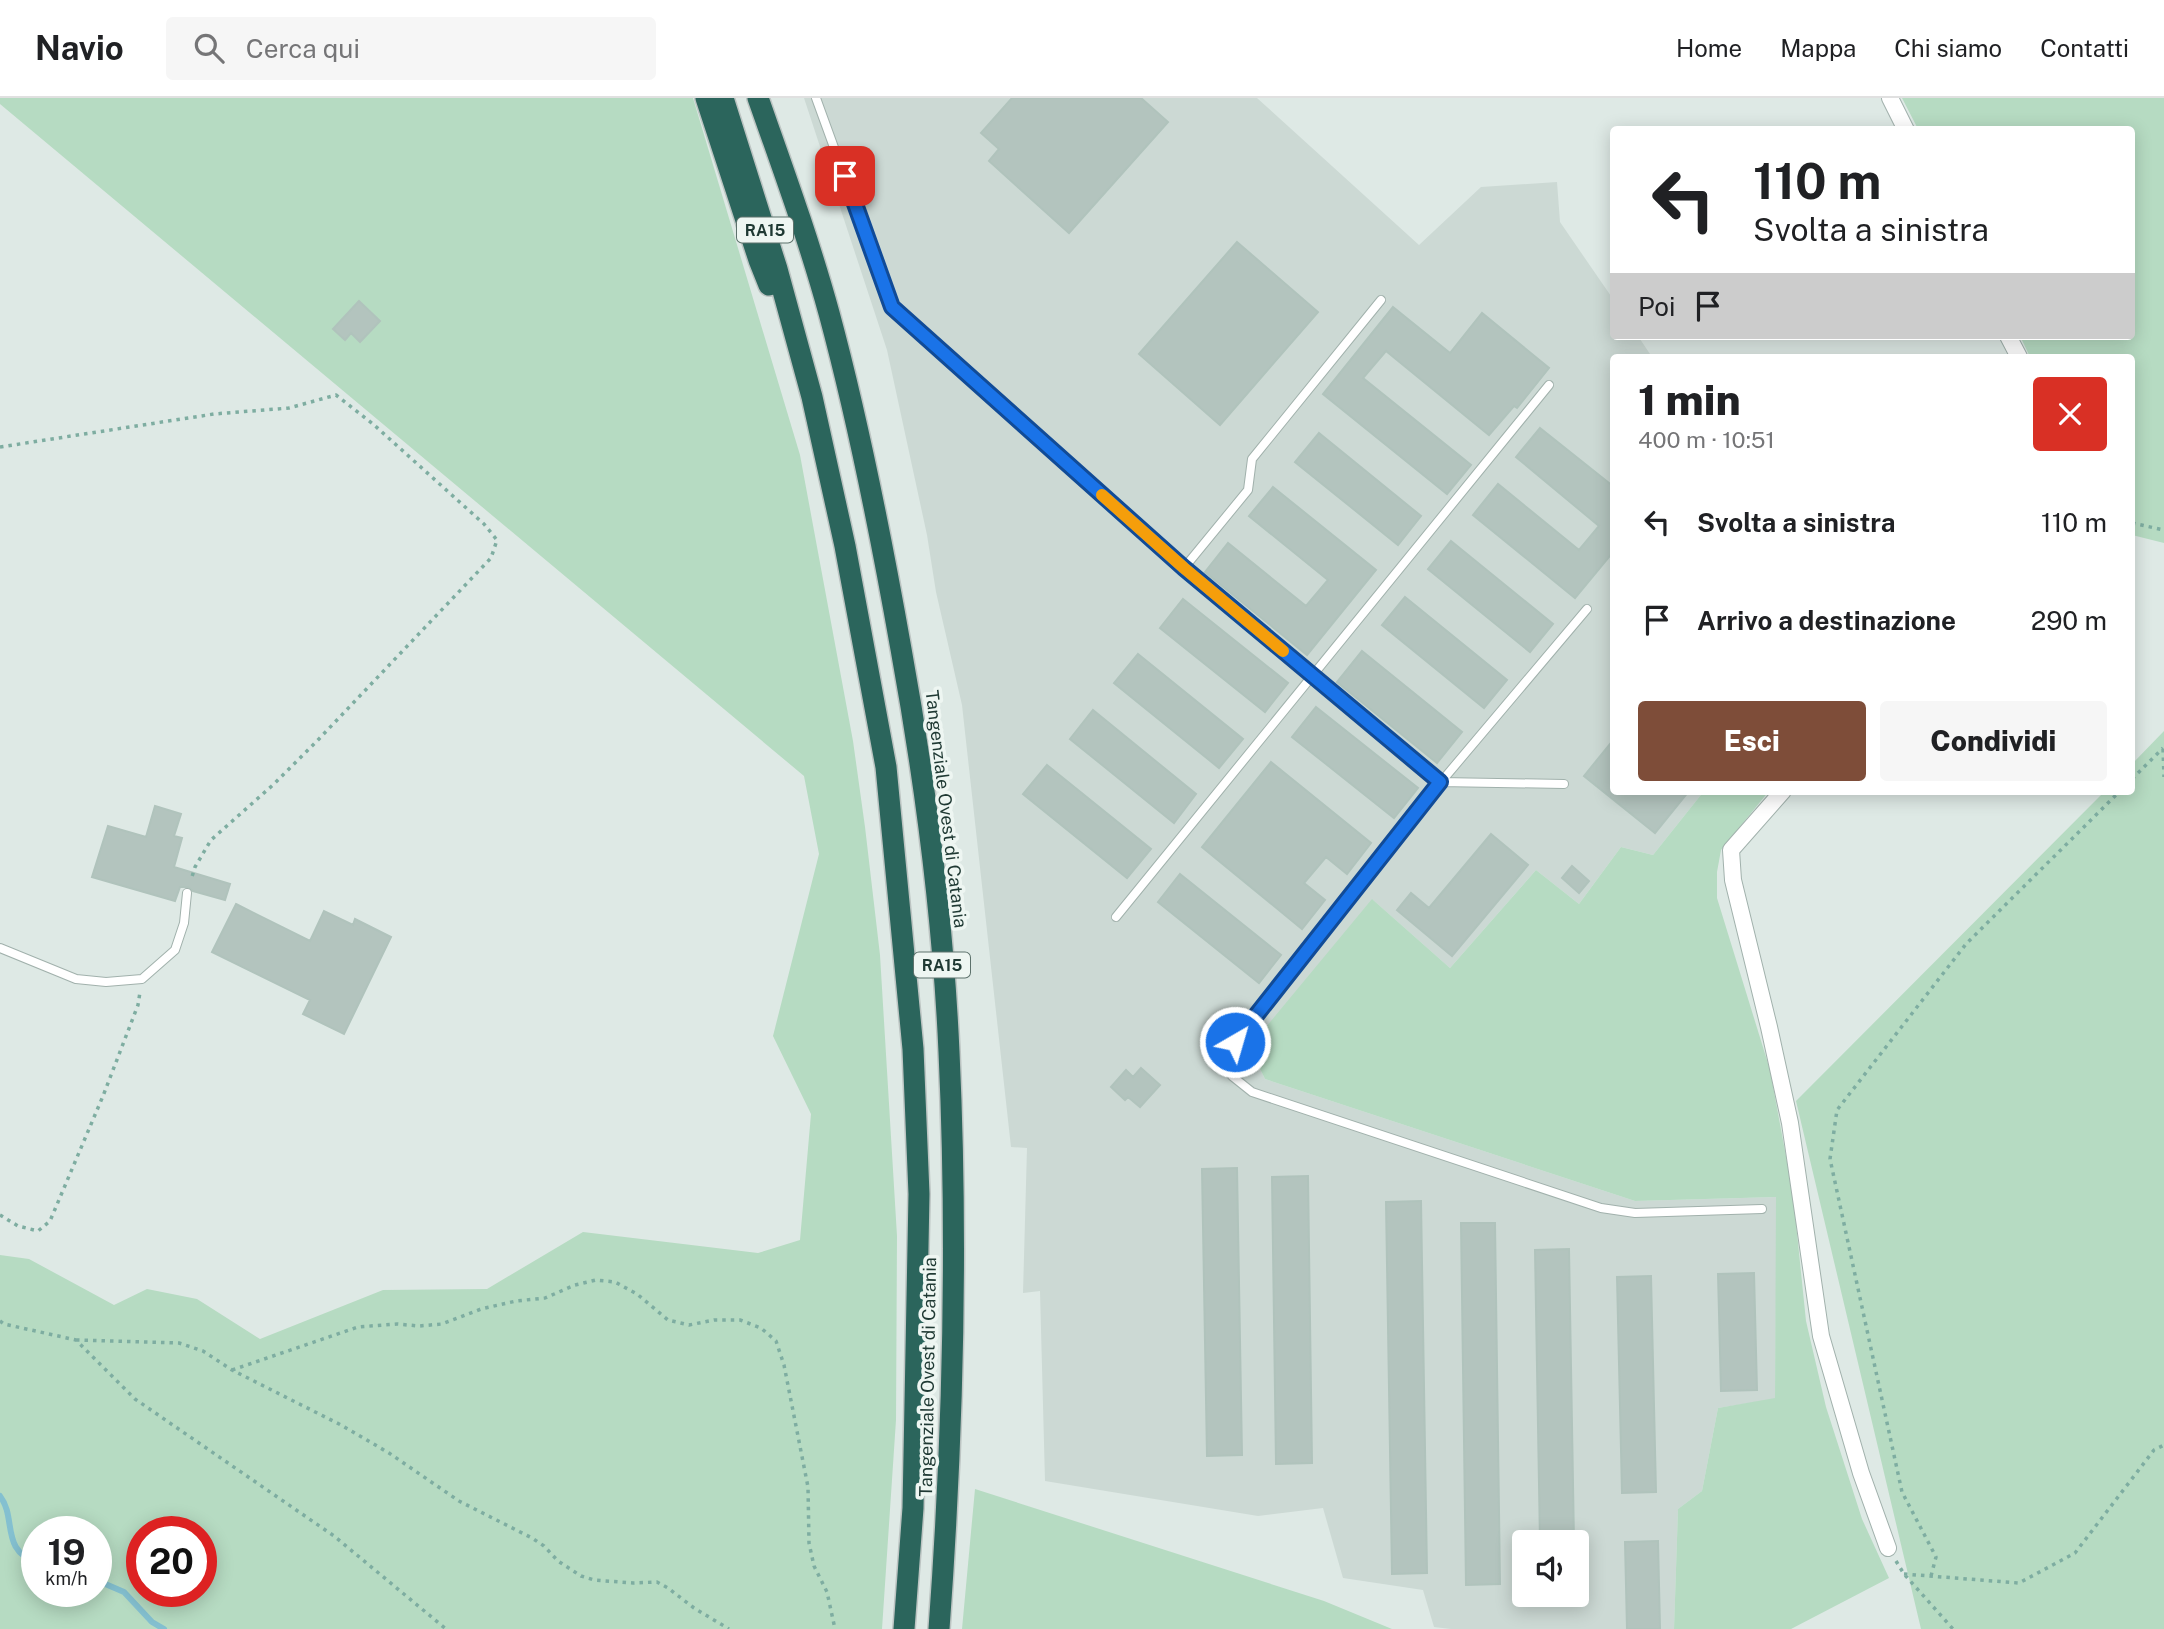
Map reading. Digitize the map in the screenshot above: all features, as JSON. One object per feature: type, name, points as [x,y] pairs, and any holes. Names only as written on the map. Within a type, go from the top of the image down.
[{"type":"highway","points":[[706,98],[759,260],[803,364]]},
{"type":"highway","name":"Tangenziale Ovest di Catania","points":[[723,98],[773,256],[803,364],[845,546],[886,767],[913,1049],[919,1194],[913,1508],[904,1629]]},
{"type":"highway","name":"Tangenziale Ovest di Catania","points":[[758,98],[828,311],[881,536],[921,759],[949,1048],[954,1194],[954,1332],[939,1629]]},
{"type":"highway","points":[[764,98],[783,168]]},
{"type":"street","points":[[1890,98],[1904,126]]},
{"type":"street","points":[[1779,795],[1731,850],[1733,880],[1790,1123],[1821,1336],[1861,1473],[1888,1548]]},
{"type":"lane","points":[[816,98],[892,307],[1184,568],[1440,782],[1564,785]]},
{"type":"lane","points":[[1184,568],[1248,490],[1252,459],[1381,300]]},
{"type":"lane","points":[[1116,917],[1549,385]]},
{"type":"lane","points":[[1587,609],[1440,782],[1235,1042],[1230,1061],[1232,1076],[1252,1092],[1601,1208],[1635,1213],[1762,1209]]},
{"type":"lane","points":[[0,948],[76,979],[106,982],[142,979],[175,950],[184,923],[187,892]]},
{"type":"path","points":[[0,447],[214,414],[289,408],[337,395],[474,515],[497,540],[491,558],[351,707],[274,784],[211,840],[195,867],[187,892]]},
{"type":"path","points":[[2135,524],[2164,530]]},
{"type":"path","points":[[2164,748],[2164,777]]},
{"type":"path","points":[[2135,776],[2164,748]]},
{"type":"path","points":[[1931,1576],[1936,1558],[1902,1492],[1830,1159],[1837,1110],[1966,944],[2116,795]]},
{"type":"path","points":[[0,1215],[18,1226],[37,1231],[50,1221],[138,1005],[142,979]]},
{"type":"path","points":[[232,1370],[358,1327],[442,1324],[481,1309],[545,1298],[575,1285],[596,1280],[615,1282],[637,1294],[668,1320],[689,1325],[714,1320],[740,1320],[761,1328],[776,1341],[784,1364],[808,1487],[809,1543],[814,1566],[827,1592],[835,1629]]},
{"type":"path","points":[[0,1321],[76,1340],[178,1343],[203,1351],[232,1370],[341,1425],[389,1453],[459,1501],[538,1542],[558,1561],[581,1576],[594,1580],[657,1582],[729,1629]]},
{"type":"path","points":[[76,1340],[135,1399],[334,1536],[446,1629]]},
{"type":"path","points":[[1903,1574],[2019,1583],[2075,1553],[2154,1450],[2164,1445]]},
{"type":"path","points":[[1888,1548],[1903,1574],[1953,1629]]},
{"type":"shaded area","points":[[804,98],[1257,98],[1419,245],[1481,187],[1557,182],[1560,222],[1610,295],[1610,340],[1641,340],[1650,354],[1610,354],[1610,795],[1701,795],[1653,855],[1621,847],[1579,904],[1536,870],[1450,968],[1373,900],[1256,1061],[1265,1079],[1635,1201],[1777,1197],[1775,1399],[1718,1408],[1702,1491],[1678,1509],[1674,1629],[1434,1627],[1423,1590],[1343,1578],[1323,1508],[1258,1516],[1045,1481],[1040,1291],[1023,1293],[1027,1148],[1011,1147],[962,705],[936,592],[927,535],[887,350]]},
{"type":"green space","points":[[0,98],[693,98],[800,455],[853,741],[880,955],[897,1236],[896,1420],[882,1629],[0,1629],[0,1255],[29,1259],[114,1305],[147,1289],[197,1299],[260,1339],[383,1290],[487,1289],[583,1232],[758,1253],[800,1240],[811,1114],[773,1036],[819,854],[804,776],[0,104]]},
{"type":"green space","points":[[1902,98],[2164,98],[2164,543],[2135,536],[2135,354],[2029,354],[2022,340],[2135,340],[2135,126],[1916,126]]},
{"type":"green space","points":[[2164,731],[2164,1629],[1921,1629],[1796,1101],[2101,795],[2135,795],[2135,761]]},
{"type":"green space","points":[[1701,795],[1766,795],[1721,850],[1717,872],[1717,898],[1770,1070],[1793,1194],[1806,1321],[1826,1407],[1862,1519],[1889,1578],[1791,1629],[1674,1629],[1678,1509],[1702,1491],[1718,1408],[1775,1398],[1776,1197],[1635,1201],[1265,1079],[1256,1061],[1261,1033],[1372,899],[1450,968],[1536,870],[1579,904],[1621,847],[1653,855]]},
{"type":"green space","points":[[975,1489],[1324,1601],[1392,1629],[962,1629]]},
{"type":"building","points":[[1012,98],[1141,98],[1168,122],[1069,233],[989,161],[999,149],[981,133]]},
{"type":"building","points":[[1237,242],[1318,312],[1220,425],[1139,354]]},
{"type":"building","points":[[359,301],[380,321],[360,342],[351,333],[345,340],[333,329]]},
{"type":"building","points":[[1393,307],[1450,353],[1482,313],[1549,368],[1517,408],[1514,406],[1489,435],[1386,351],[1363,378],[1471,465],[1447,494],[1323,394]]},
{"type":"building","points":[[1540,428],[1610,484],[1610,556],[1575,598],[1473,515],[1498,484],[1579,550],[1599,526],[1516,457]]},
{"type":"building","points":[[1319,433],[1421,516],[1398,545],[1295,462]]},
{"type":"building","points":[[1273,487],[1376,570],[1307,655],[1205,572],[1228,543],[1306,606],[1328,580],[1249,516]]},
{"type":"building","points":[[1451,541],[1553,624],[1530,652],[1428,569]]},
{"type":"building","points":[[1405,597],[1507,680],[1484,708],[1382,625]]},
{"type":"building","points":[[1183,599],[1288,683],[1265,712],[1160,628]]},
{"type":"building","points":[[1362,651],[1462,732],[1437,763],[1337,682]]},
{"type":"building","points":[[1138,654],[1243,739],[1219,768],[1114,683]]},
{"type":"building","points":[[1316,707],[1418,788],[1394,818],[1292,737]]},
{"type":"building","points":[[1093,710],[1196,794],[1174,823],[1070,739]]},
{"type":"building","points":[[1610,744],[1610,795],[1686,795],[1655,833],[1584,776]]},
{"type":"building","points":[[1271,762],[1371,843],[1347,874],[1326,857],[1304,883],[1325,900],[1302,929],[1202,847]]},
{"type":"building","points":[[1047,765],[1151,849],[1127,878],[1023,794]]},
{"type":"building","points":[[155,806],[181,814],[174,836],[182,838],[174,867],[230,884],[225,900],[193,891],[188,887],[180,887],[175,901],[92,877],[108,826],[146,837]]},
{"type":"building","points":[[1491,834],[1528,865],[1452,956],[1397,910],[1411,893],[1429,908]]},
{"type":"building","points":[[1572,866],[1589,881],[1579,893],[1562,878]]},
{"type":"building","points":[[1180,874],[1281,955],[1259,983],[1158,902]]},
{"type":"building","points":[[236,904],[310,941],[324,911],[353,925],[355,919],[391,937],[344,1034],[303,1014],[310,1000],[212,952]]},
{"type":"building","points":[[1141,1068],[1160,1085],[1140,1107],[1128,1097],[1125,1100],[1111,1087],[1126,1070],[1133,1077]]},
{"type":"building","points":[[1237,1168],[1242,1455],[1207,1456],[1202,1169]]},
{"type":"building","points":[[1308,1176],[1312,1463],[1276,1464],[1272,1177]]},
{"type":"building","points":[[1421,1201],[1427,1573],[1392,1574],[1386,1202]]},
{"type":"building","points":[[1461,1223],[1495,1223],[1500,1584],[1466,1585]]},
{"type":"building","points":[[1569,1249],[1574,1530],[1540,1530],[1535,1250]]},
{"type":"building","points":[[1754,1273],[1757,1390],[1721,1391],[1718,1274]]},
{"type":"building","points":[[1651,1276],[1656,1492],[1622,1493],[1617,1277]]},
{"type":"building","points":[[1658,1541],[1660,1629],[1627,1629],[1625,1542]]},
{"type":"waterway","points":[[0,1496],[8,1514],[14,1542],[21,1553]]},
{"type":"waterway","points":[[112,1587],[124,1592],[152,1622],[164,1629]]},
{"type":"slow traffic","points":[[1102,495],[1283,651]]},
{"type":"route","points":[[845,176],[892,307],[1184,568],[1440,782],[1235,1042]]}]
